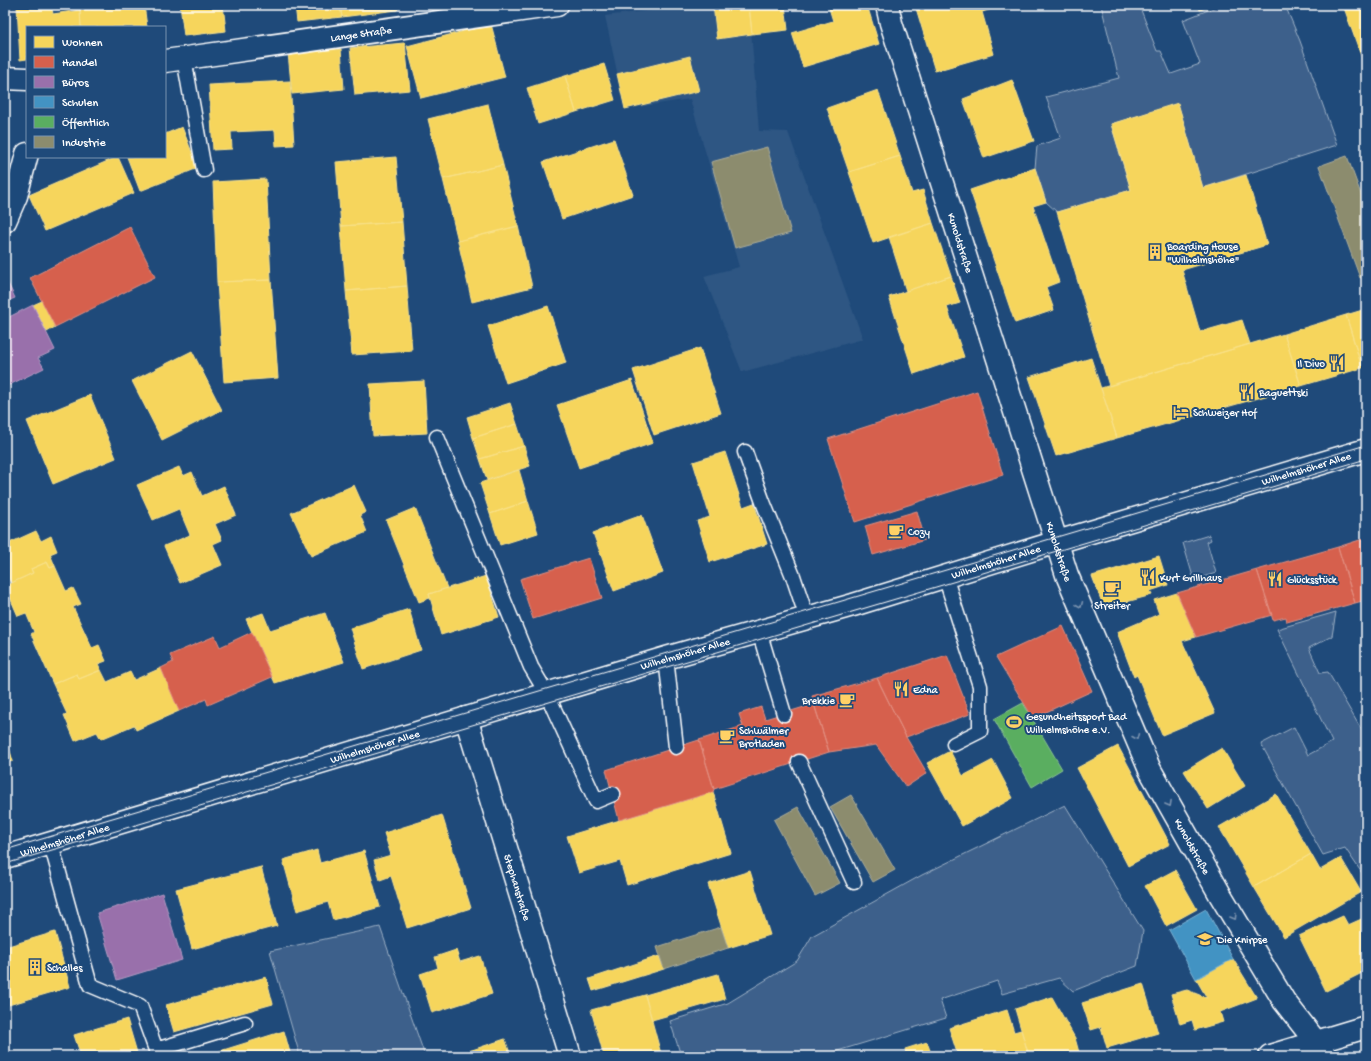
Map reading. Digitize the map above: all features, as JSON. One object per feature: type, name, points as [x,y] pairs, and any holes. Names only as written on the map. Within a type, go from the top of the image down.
[{"type":"street","name":"Lange Straße","points":[[174,60],[433,14],[557,5]]},
{"type":"street","name":"Kunoldstraße","points":[[887,5],[1067,575],[1150,770],[1221,896],[1284,1001],[1320,1049]]},
{"type":"street","points":[[5,78],[26,79]]},
{"type":"street","points":[[5,221],[16,196],[26,158]]},
{"type":"street","name":"Wilhelmshöher Allee","points":[[5,857],[666,658],[807,618],[1366,450]]},
{"type":"street","name":"Stephanstraße","points":[[466,718],[570,1056]]},
{"type":"street","points":[[1270,1056],[1320,1049],[1366,1027]]},
{"type":"lane","points":[[174,60],[204,170]]},
{"type":"lane","points":[[437,437],[531,667],[546,694],[596,801],[613,794]]},
{"type":"lane","points":[[746,452],[763,502],[793,576],[807,618]]},
{"type":"lane","points":[[945,576],[980,686],[980,731],[954,744]]},
{"type":"lane","points":[[759,631],[784,714]]},
{"type":"lane","points":[[666,658],[676,748]]},
{"type":"lane","points":[[799,762],[854,882]]},
{"type":"lane","points":[[51,844],[90,985],[140,1006],[156,1050],[244,1023]]},
{"type":"shaded area","points":[[694,5],[749,5],[759,131],[788,132],[863,339],[742,372],[704,276],[739,267],[690,99],[625,109],[605,16]]},
{"type":"shaded area","points":[[1101,5],[1139,5],[1157,51],[1161,51],[1171,74],[1200,64],[1183,20],[1221,5],[1285,5],[1300,41],[1337,145],[1203,188],[1178,104],[1111,124],[1131,190],[1057,212],[1046,202],[1035,168],[1037,146],[1061,138],[1046,97],[1119,78]]},
{"type":"shaded area","points":[[1209,535],[1211,540],[1207,542],[1216,573],[1194,580],[1183,543]]},
{"type":"shaded area","points":[[1336,612],[1332,636],[1309,648],[1320,673],[1328,672],[1361,729],[1366,727],[1366,879],[1345,848],[1323,855],[1261,744],[1294,727],[1308,755],[1332,742],[1277,629]]},
{"type":"shaded area","points":[[1065,805],[1143,931],[1137,966],[1073,991],[1059,978],[1002,994],[997,981],[940,1000],[946,1018],[821,1056],[681,1056],[670,1021],[728,1003],[797,961],[812,936],[922,875]]},
{"type":"shaded area","points":[[380,927],[425,1056],[300,1056],[270,951]]},
{"type":"building: Wohnen","points":[[51,5],[53,14],[80,10],[81,26],[26,26],[26,59],[20,60],[17,6]]},
{"type":"building: Wohnen","points":[[114,5],[144,5],[147,26],[81,26],[80,10],[114,7]]},
{"type":"building: Wohnen","points":[[180,5],[223,5],[226,31],[184,36]]},
{"type":"building: Wohnen","points":[[295,5],[340,5],[342,17],[297,22]]},
{"type":"building: Wohnen","points":[[340,5],[402,5],[397,10],[342,17]]},
{"type":"building: Wohnen","points":[[713,5],[749,5],[752,34],[717,39]]},
{"type":"building: Wohnen","points":[[749,5],[785,5],[788,30],[752,34]]},
{"type":"building: Wohnen","points":[[828,5],[867,5],[879,44],[803,67],[792,33],[833,21]]},
{"type":"building: Wohnen","points":[[915,5],[1005,5],[982,12],[994,54],[935,71]]},
{"type":"building: Wohnen","points":[[1198,5],[1214,5],[1200,10]]},
{"type":"building: Wohnen","points":[[1343,5],[1366,5],[1366,64],[1364,64]]},
{"type":"building: Wohnen","points":[[491,24],[505,77],[421,98],[407,46]]},
{"type":"building: Wohnen","points":[[405,43],[410,90],[355,95],[350,48]]},
{"type":"building: Wohnen","points":[[341,49],[344,89],[292,94],[288,53]]},
{"type":"building: Wohnen","points":[[690,56],[699,91],[625,109],[617,74]]},
{"type":"building: Wohnen","points":[[604,64],[615,100],[576,112],[565,76]]},
{"type":"building: Wohnen","points":[[565,76],[576,112],[538,124],[527,88]]},
{"type":"building: Wohnen","points":[[1012,80],[1034,141],[984,158],[963,99]]},
{"type":"building: Wohnen","points":[[290,81],[294,145],[276,146],[275,130],[231,132],[232,149],[213,150],[209,85]]},
{"type":"building: Wohnen","points":[[878,90],[900,156],[849,172],[827,108]]},
{"type":"building: Wohnen","name":"Boarding House \"Wilhelmshöhe\"","points":[[1178,103],[1203,188],[1246,175],[1267,245],[1182,270],[1200,332],[1242,320],[1250,344],[1109,386],[1057,212],[1131,190],[1111,124]]},
{"type":"building: Wohnen","points":[[488,104],[503,165],[443,179],[428,119]]},
{"type":"building: Wohnen","points":[[182,127],[198,168],[140,191],[127,158],[166,158],[166,134]]},
{"type":"building: Wohnen","points":[[614,139],[633,195],[562,219],[543,162]]},
{"type":"building: Wohnen","points":[[900,156],[912,193],[923,190],[933,223],[873,243],[849,172]]},
{"type":"building: Wohnen","points":[[396,157],[402,222],[341,226],[336,162]]},
{"type":"building: Wohnen","points":[[115,158],[118,158],[134,193],[45,231],[29,195]]},
{"type":"building: Wohnen","points":[[503,165],[518,226],[458,241],[443,179]]},
{"type":"building: Wohnen","points":[[1035,168],[1046,202],[1033,206],[1059,282],[1046,287],[1054,310],[1015,323],[970,190]]},
{"type":"building: Wohnen","points":[[266,179],[271,280],[217,282],[213,182]]},
{"type":"building: Wohnen","points":[[402,222],[407,286],[346,291],[341,226]]},
{"type":"building: Wohnen","points":[[933,223],[951,276],[906,291],[889,237]]},
{"type":"building: Wohnen","points":[[518,226],[532,287],[472,302],[458,241]]},
{"type":"building: Wohnen","points":[[951,276],[960,303],[947,307],[964,357],[914,374],[889,297]]},
{"type":"building: Wohnen","points":[[271,280],[278,378],[224,382],[217,282]]},
{"type":"building: Wohnen","points":[[407,286],[412,351],[352,355],[346,291]]},
{"type":"building: Wohnen","points":[[42,301],[55,327],[47,332],[33,305]]},
{"type":"building: Wohnen","points":[[548,306],[566,363],[506,383],[488,326]]},
{"type":"building: Wohnen","points":[[1366,309],[1366,367],[1362,368],[1346,315]]},
{"type":"building: Wohnen","points":[[1346,315],[1362,368],[1301,386],[1284,334]]},
{"type":"building: Wohnen","points":[[1284,334],[1301,386],[1117,438],[1101,388]]},
{"type":"building: Wohnen","points":[[700,348],[721,413],[654,435],[633,370]]},
{"type":"building: Wohnen","points":[[192,351],[222,410],[162,440],[132,381]]},
{"type":"building: Wohnen","points":[[1091,358],[1117,438],[1056,456],[1029,377]]},
{"type":"building: Wohnen","points":[[632,380],[653,443],[579,468],[557,405]]},
{"type":"building: Wohnen","points":[[424,381],[427,433],[373,436],[370,384]]},
{"type":"building: Wohnen","points":[[90,395],[116,458],[53,484],[27,421]]},
{"type":"building: Wohnen","points":[[510,403],[517,424],[473,438],[467,417]]},
{"type":"building: Wohnen","points":[[517,424],[524,446],[480,459],[473,438]]},
{"type":"building: Wohnen","points":[[524,446],[530,466],[487,480],[480,459]]},
{"type":"building: Wohnen","points":[[725,452],[743,507],[754,503],[767,544],[710,562],[697,521],[710,517],[693,462]]},
{"type":"building: Wohnen","points":[[179,467],[183,476],[192,472],[202,496],[224,486],[236,515],[215,524],[222,540],[213,544],[222,565],[180,583],[164,546],[190,535],[179,509],[153,520],[137,485]]},
{"type":"building: Wohnen","points":[[519,470],[528,501],[490,514],[480,483]]},
{"type":"building: Wohnen","points":[[354,485],[366,512],[360,515],[367,532],[311,556],[291,513]]},
{"type":"building: Wohnen","points":[[5,491],[10,502],[5,504]]},
{"type":"building: Wohnen","points":[[528,501],[538,533],[500,545],[490,514]]},
{"type":"building: Wohnen","points":[[415,508],[447,588],[429,594],[430,598],[419,602],[386,520]]},
{"type":"building: Wohnen","points":[[642,515],[663,573],[614,591],[593,533]]},
{"type":"building: Wohnen","points":[[36,531],[41,541],[51,536],[57,551],[50,554],[55,566],[50,568],[47,562],[31,569],[33,573],[11,583],[5,571],[5,545]]},
{"type":"building: Wohnen","points":[[1159,556],[1168,585],[1150,591],[1152,595],[1104,608],[1092,576]]},
{"type":"building: Wohnen","points":[[47,562],[50,568],[55,566],[66,591],[73,588],[81,604],[73,607],[92,648],[99,645],[106,661],[98,664],[101,670],[79,679],[77,674],[53,684],[31,634],[34,632],[26,613],[18,616],[5,586],[33,573],[31,569]]},
{"type":"building: Wohnen","points":[[486,576],[499,617],[441,635],[429,594]]},
{"type":"building: Wohnen","points":[[1177,593],[1196,637],[1182,641],[1215,713],[1162,735],[1137,675],[1134,677],[1117,632],[1159,614],[1154,600]]},
{"type":"building: Wohnen","points":[[409,609],[421,650],[363,669],[350,628]]},
{"type":"building: Wohnen","points":[[263,613],[270,630],[325,613],[344,662],[275,683],[246,619]]},
{"type":"building: Wohnen","points":[[161,668],[179,711],[136,730],[134,725],[101,739],[97,732],[75,741],[64,715],[67,714],[53,684],[77,674],[79,679],[101,670],[107,682],[130,672],[134,680]]},
{"type":"building: Wohnen","points":[[5,735],[13,761],[5,763]]},
{"type":"building: Wohnen","points":[[1118,746],[1170,844],[1128,866],[1077,768]]},
{"type":"building: Wohnen","points":[[1222,748],[1245,786],[1208,809],[1184,771]]},
{"type":"building: Wohnen","points":[[950,751],[963,776],[993,760],[1013,798],[962,826],[927,763]]},
{"type":"building: Wohnen","points":[[713,792],[731,853],[627,885],[620,861],[579,873],[567,836]]},
{"type":"building: Wohnen","points":[[1276,794],[1311,854],[1254,887],[1219,827]]},
{"type":"building: Wohnen","points":[[442,815],[471,908],[407,928],[391,876],[380,880],[374,860],[391,855],[384,833]]},
{"type":"building: Wohnen","points":[[317,850],[320,863],[364,851],[380,907],[333,920],[328,902],[297,911],[283,860]]},
{"type":"building: Wohnen","points":[[1311,854],[1320,870],[1341,858],[1361,892],[1284,937],[1254,887]]},
{"type":"building: Wohnen","points":[[261,867],[277,926],[192,949],[176,889]]},
{"type":"building: Wohnen","points":[[1175,870],[1197,909],[1166,926],[1145,886]]},
{"type":"building: Wohnen","points":[[750,871],[770,935],[728,948],[708,884]]},
{"type":"building: Wohnen","points":[[1343,916],[1348,925],[1366,917],[1366,971],[1326,991],[1299,936]]},
{"type":"building: Wohnen","name":"Schalles","points":[[55,932],[70,987],[5,1006],[5,947]]},
{"type":"building: Wohnen","points":[[456,950],[460,962],[480,956],[492,994],[432,1013],[420,974],[438,968],[435,957]]},
{"type":"building: Wohnen","points":[[659,956],[664,969],[593,991],[589,979]]},
{"type":"building: Wohnen","points":[[1233,959],[1257,998],[1220,1012],[1223,1022],[1195,1030],[1192,1020],[1180,1024],[1171,994],[1187,990],[1207,998],[1196,979]]},
{"type":"building: Wohnen","points":[[718,974],[725,999],[652,1020],[645,995]]},
{"type":"building: Wohnen","points":[[266,977],[273,1004],[174,1032],[166,1005]]},
{"type":"building: Wohnen","points":[[1143,984],[1158,1033],[1107,1048],[1101,1027],[1091,1030],[1082,1003]]},
{"type":"building: Wohnen","points":[[645,995],[661,1054],[655,1056],[604,1056],[591,1010]]},
{"type":"building: Wohnen","points":[[1052,997],[1075,1038],[1080,1056],[1029,1056],[1015,1009]]},
{"type":"building: Wohnen","points":[[1007,1010],[1014,1032],[1021,1030],[1029,1056],[958,1056],[949,1028]]},
{"type":"building: Wohnen","points":[[127,1019],[138,1056],[81,1056],[74,1035]]},
{"type":"building: Wohnen","points":[[284,1031],[291,1056],[204,1056]]},
{"type":"building: Wohnen","points":[[505,1039],[511,1056],[454,1056]]},
{"type":"building: Wohnen","points":[[927,1042],[932,1056],[899,1056],[906,1054],[905,1049]]},
{"type":"building: Handel","points":[[130,227],[155,277],[55,327],[30,278]]},
{"type":"building: Handel","points":[[977,391],[1003,475],[855,522],[828,439]]},
{"type":"building: Handel","points":[[917,511],[925,540],[873,555],[865,526]]},
{"type":"building: Handel","points":[[1366,538],[1366,600],[1355,603],[1338,547]]},
{"type":"building: Handel","points":[[1338,547],[1355,603],[1287,622],[1286,617],[1273,620],[1257,570]]},
{"type":"building: Handel","points":[[589,558],[602,598],[533,619],[520,579]]},
{"type":"building: Handel","points":[[1257,570],[1272,615],[1196,637],[1177,593]]},
{"type":"building: Handel","points":[[1063,626],[1092,691],[1033,718],[996,657]]},
{"type":"building: Handel","points":[[252,632],[272,677],[208,705],[206,699],[179,711],[161,668],[173,662],[170,655],[215,636],[220,647]]},
{"type":"building: Handel","points":[[947,655],[970,714],[906,737],[877,678]]},
{"type":"building: Handel","points":[[877,678],[906,737],[927,773],[906,787],[876,745],[829,752],[814,704],[812,696]]},
{"type":"building: Handel","points":[[814,704],[829,752],[714,789],[699,740],[743,726],[739,714],[761,707],[765,719]]},
{"type":"building: Handel","points":[[699,740],[714,789],[713,792],[619,820],[606,770]]},
{"type":"building: Büros","points":[[5,277],[15,298],[5,302]]},
{"type":"building: Büros","points":[[33,305],[55,350],[38,358],[44,368],[5,387],[5,319]]},
{"type":"building: Büros","points":[[5,310],[9,317],[5,319]]},
{"type":"building: Büros","points":[[162,893],[182,960],[117,980],[97,913]]},
{"type":"building: Schulen","points":[[1206,909],[1233,959],[1196,979],[1169,930]]},
{"type":"building: Öffentlich","points":[[1023,703],[1062,769],[1032,787],[994,719]]},
{"type":"building: Industrie","points":[[767,147],[791,233],[735,248],[711,162]]},
{"type":"building: Industrie","points":[[1347,156],[1366,208],[1366,276],[1360,278],[1319,166]]},
{"type":"building: Industrie","points":[[851,795],[895,870],[873,882],[830,807]]},
{"type":"building: Industrie","points":[[798,807],[840,883],[815,896],[774,820]]},
{"type":"building: Industrie","points":[[721,927],[728,948],[664,969],[657,947]]},
{"type":"waterway","points":[[5,33],[6,5]]},
{"type":"tram line","points":[[5,850],[1366,445]]},
{"type":"tram line","points":[[5,864],[1366,459]]},
{"type":"place","name":"Boarding House \"Wilhelmshöhe\"","points":[[1155,252]]},
{"type":"place","name":"Il Divo","points":[[1337,363]]},
{"type":"place","name":"Baguettski","points":[[1247,392]]},
{"type":"place","name":"Schweizer Hof","points":[[1181,412]]},
{"type":"place","name":"Cozy","points":[[896,531]]},
{"type":"place","name":"Kurt Grillhaus","points":[[1148,577]]},
{"type":"place","name":"Glücksstück","points":[[1275,579]]},
{"type":"place","name":"Streiter","points":[[1112,588]]},
{"type":"place","name":"Edna","points":[[901,689]]},
{"type":"place","name":"Brekkie","points":[[847,700]]},
{"type":"place","name":"Gesundheitssport Bad Wilhelmshöhe e.V.","points":[[1014,722]]},
{"type":"place","name":"Schwälmer Brotladen","points":[[727,736]]},
{"type":"place","name":"Die Knirpse","points":[[1205,939]]},
{"type":"place","name":"Schalles","points":[[35,967]]}]
